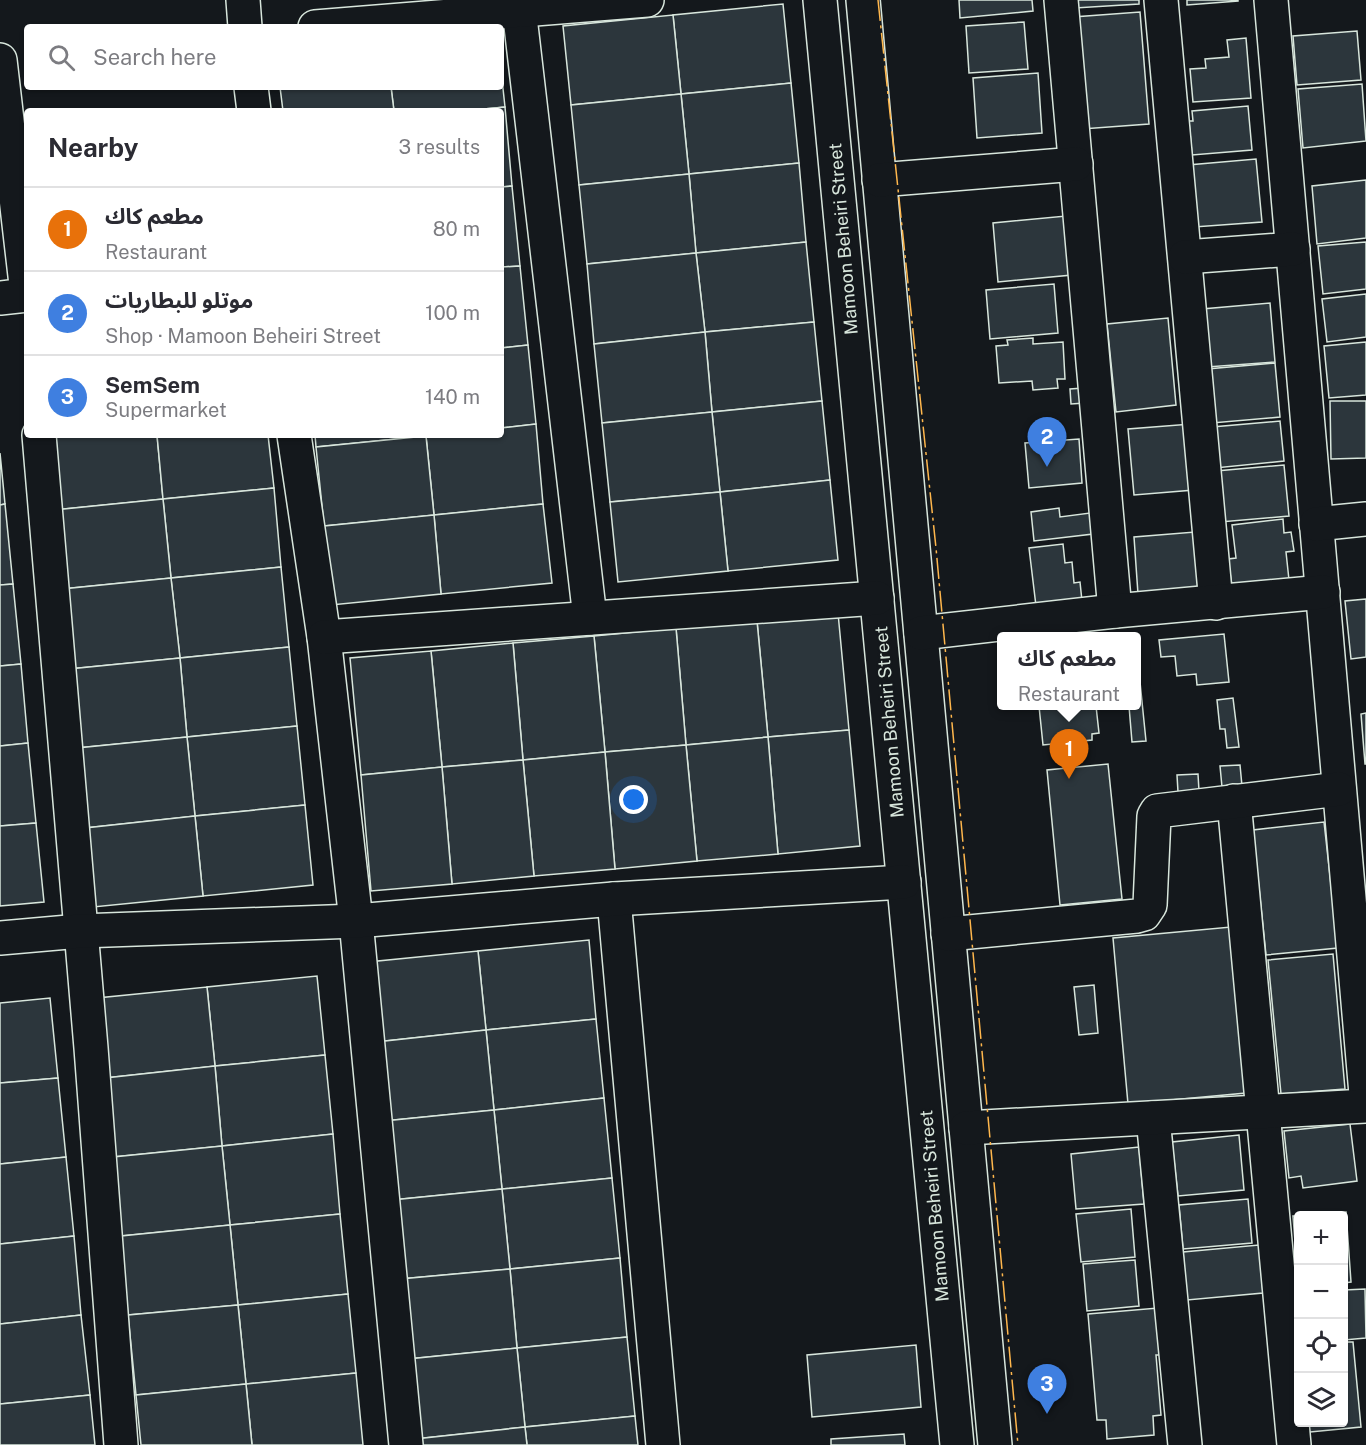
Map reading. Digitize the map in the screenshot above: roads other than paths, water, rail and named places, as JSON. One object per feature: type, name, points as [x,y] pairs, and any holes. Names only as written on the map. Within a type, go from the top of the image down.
[{"type":"street","points":[[243,0],[245,24]]},
{"type":"street","points":[[344,24],[518,6],[647,0]]},
{"type":"street","name":"Mamoon Beheiri Street","points":[[820,0],[957,1445]]},
{"type":"street","points":[[863,0],[995,1445]]},
{"type":"street","points":[[1061,0],[1115,611]]},
{"type":"street","points":[[1161,0],[1216,603]]},
{"type":"street","points":[[1271,0],[1316,524],[1348,778],[1358,906],[1366,1094]]},
{"type":"street","points":[[518,6],[590,618]]},
{"type":"street","points":[[0,60],[24,268]]},
{"type":"street","points":[[251,90],[254,108]]},
{"type":"street","points":[[879,180],[1076,164]]},
{"type":"street","points":[[1185,257],[1293,249]]},
{"type":"street","points":[[0,298],[24,294]]},
{"type":"street","points":[[39,438],[91,1048],[121,1445]]},
{"type":"street","points":[[294,438],[324,637],[356,921],[406,1445]]},
{"type":"street","points":[[1316,524],[1366,519]]},
{"type":"street","points":[[921,633],[1115,611],[1323,592]]},
{"type":"street","points":[[324,637],[877,598]]},
{"type":"street","points":[[948,934],[1144,914],[1150,905],[1154,816],[1157,811],[1234,801],[1348,778]]},
{"type":"street","points":[[1234,801],[1294,1445]]},
{"type":"street","points":[[0,938],[80,930],[356,921],[614,899],[903,882]]},
{"type":"street","points":[[614,899],[663,1445]]},
{"type":"street","points":[[966,1128],[1366,1106]]},
{"type":"street","points":[[1153,1118],[1185,1445]]},
{"type":"place","name":"موتلو للبطاريات","points":[[1047,467]]},
{"type":"place","name":"مطعم كاك","points":[[1069,779]]},
{"type":"place","name":"SemSem","points":[[1047,1414]]}]
